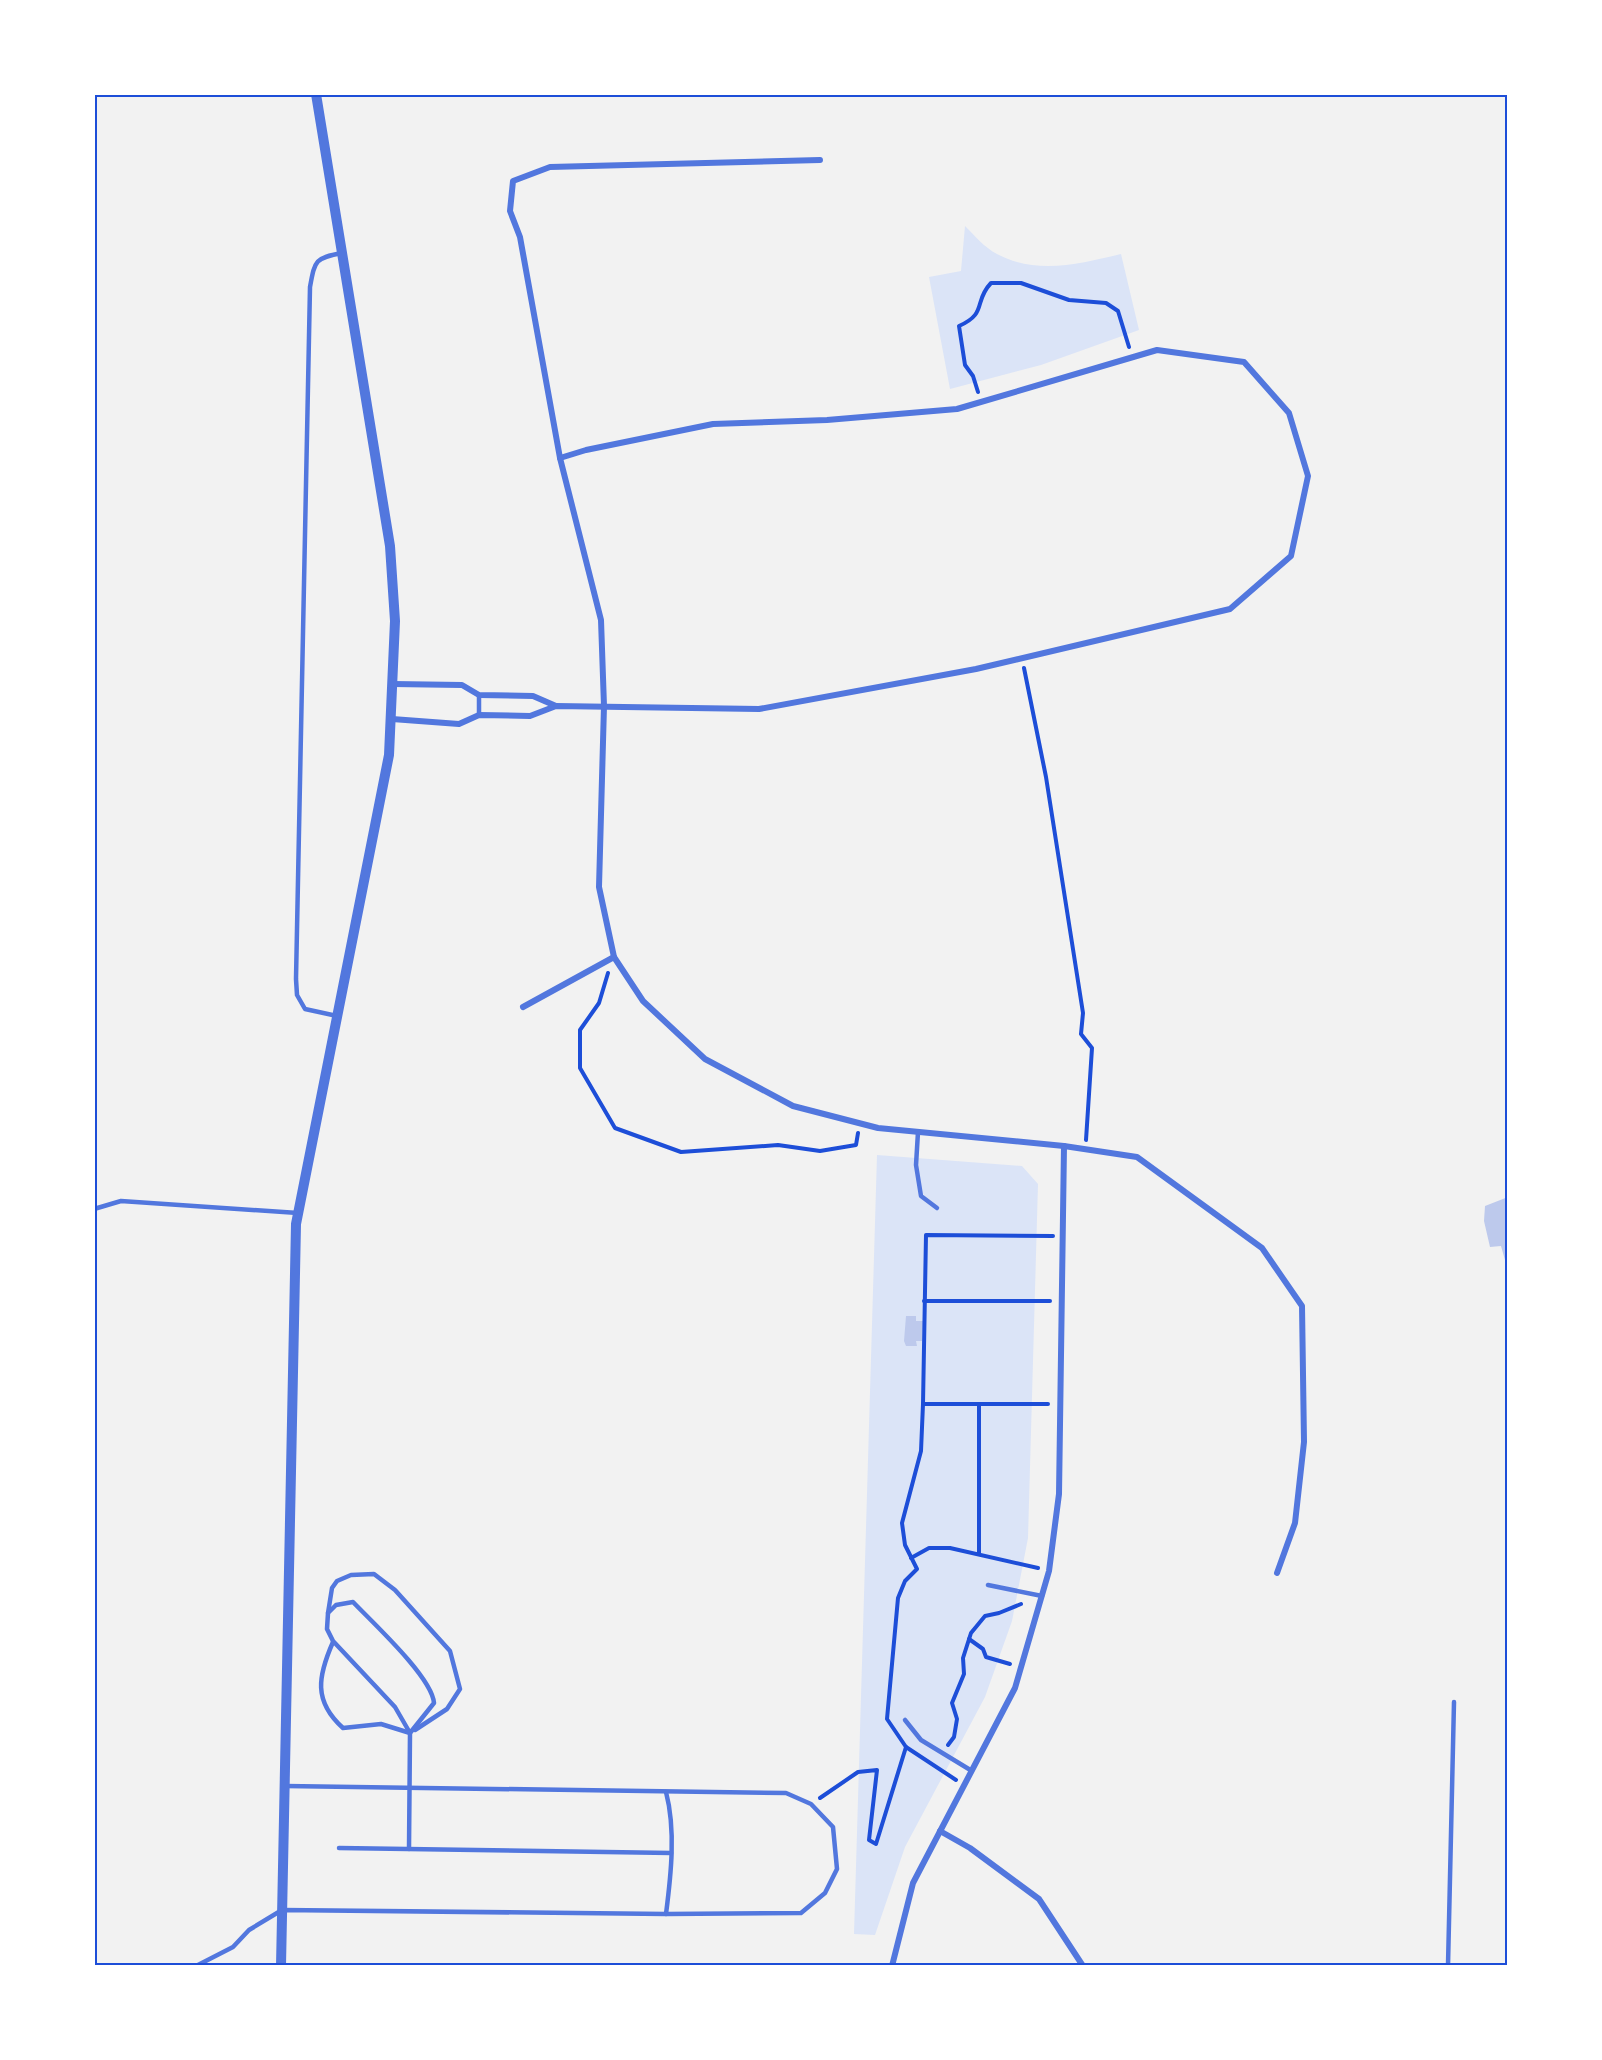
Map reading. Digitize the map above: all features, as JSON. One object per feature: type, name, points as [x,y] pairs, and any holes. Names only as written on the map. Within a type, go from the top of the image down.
[{"type":"street","points":[[281,1965],[298,1214],[389,755],[395,621],[390,546],[316,94]]},
{"type":"street","points":[[820,160],[550,167],[513,181],[510,211],[520,237],[560,458],[601,620],[604,706],[599,887],[614,957],[643,1001],[705,1059],[793,1106],[859,1123],[918,1132],[1064,1146],[1137,1157],[1262,1248],[1302,1306],[1304,1442],[1295,1523],[1277,1573]]},
{"type":"street","points":[[392,719],[459,724],[479,715],[530,716],[556,706],[759,708],[1022,658],[1230,609],[1291,556],[1308,476],[1288,412],[1244,362],[1157,350],[957,409],[827,420],[714,424],[586,450],[560,458]]},
{"type":"street","points":[[393,684],[462,685],[479,695],[532,696],[556,706]]},
{"type":"street","points":[[523,1007],[614,957]]},
{"type":"street","points":[[892,1965],[913,1883],[1015,1688],[1049,1571],[1059,1494],[1064,1146]]},
{"type":"street","points":[[940,1831],[970,1848],[1039,1899],[1083,1965]]},
{"type":"lane","points":[[337,1016],[305,1009],[297,995],[296,979],[310,287],[315,264],[320,257],[342,253]]},
{"type":"lane","points":[[479,695],[479,715]]},
{"type":"lane","points":[[918,1132],[916,1165],[921,1196],[937,1208]]},
{"type":"lane","points":[[94,1209],[121,1201],[298,1214]]},
{"type":"lane","points":[[409,1849],[410,1733],[395,1707],[333,1642],[327,1629],[332,1588],[337,1581],[351,1575],[374,1574],[395,1590],[450,1651],[460,1689],[447,1709],[410,1733]]},
{"type":"lane","points":[[988,1585],[1042,1596]]},
{"type":"lane","points":[[328,1613],[342,1602],[353,1602],[399,1650],[433,1692],[434,1703],[410,1733]]},
{"type":"lane","points":[[333,1642],[323,1665],[322,1695],[327,1714],[343,1728],[381,1724],[410,1733]]},
{"type":"lane","points":[[1448,1965],[1454,1702]]},
{"type":"lane","points":[[905,1720],[921,1740],[972,1771]]},
{"type":"lane","points":[[196,1965],[233,1947],[249,1930],[282,1910],[801,1913],[825,1893],[837,1869],[833,1827],[811,1804],[786,1793],[285,1786]]},
{"type":"lane","points":[[666,1792],[670,1807],[671,1854],[666,1914]]},
{"type":"lane","points":[[339,1848],[671,1854]]},
{"type":"path","points":[[981,402],[973,376],[965,365],[959,326],[972,320],[979,311],[982,292],[991,283],[1021,283],[1045,289],[1069,300],[1106,303],[1118,310],[1132,357]]},
{"type":"path","points":[[1022,658],[1046,777],[1083,1013],[1081,1034],[1092,1048],[1085,1149]]},
{"type":"path","points":[[614,957],[599,1003],[580,1030],[580,1068],[615,1128],[681,1152],[778,1145],[820,1151],[856,1145],[859,1123]]},
{"type":"path","points":[[964,1786],[906,1747],[887,1719],[898,1598],[905,1581],[917,1569],[905,1545],[902,1523],[921,1451],[926,1234],[1064,1236]]},
{"type":"path","points":[[924,1301],[1062,1301]]},
{"type":"path","points":[[923,1404],[1060,1404]]},
{"type":"path","points":[[979,1404],[979,1554]]},
{"type":"path","points":[[911,1558],[929,1548],[950,1548],[1049,1571]]},
{"type":"path","points":[[943,1753],[954,1737],[957,1719],[952,1703],[964,1674],[963,1658],[969,1639],[985,1616],[999,1613],[1042,1596]]},
{"type":"path","points":[[969,1639],[982,1649],[986,1656],[1021,1667]]},
{"type":"path","points":[[811,1804],[858,1772],[877,1770],[869,1840],[876,1844],[906,1747]]},
{"type":"shaded area","points":[[965,226],[997,254],[1027,264],[1058,266],[1121,254],[1139,330],[1041,365],[950,389],[929,277],[961,271]]},
{"type":"shaded area","points":[[877,1155],[1022,1166],[1038,1184],[1028,1538],[1012,1621],[985,1697],[905,1847],[875,1935],[854,1934]]},
{"type":"building","points":[[1508,1197],[1507,1267],[1501,1246],[1490,1247],[1484,1221],[1485,1206]]},
{"type":"building","points":[[906,1316],[916,1316],[916,1321],[923,1321],[922,1341],[916,1341],[917,1346],[906,1346],[904,1341]]}]
